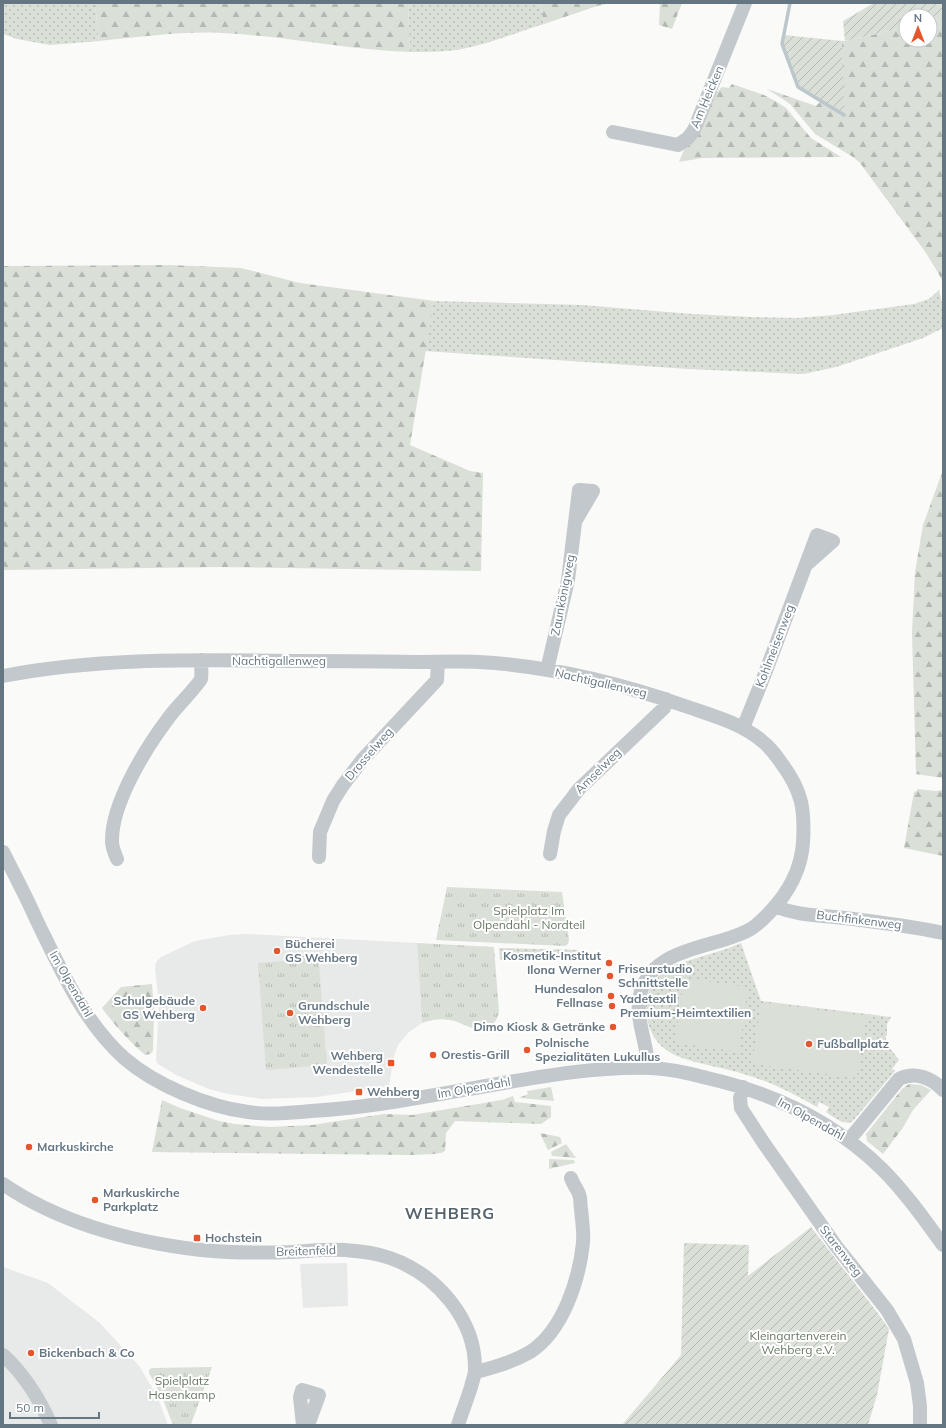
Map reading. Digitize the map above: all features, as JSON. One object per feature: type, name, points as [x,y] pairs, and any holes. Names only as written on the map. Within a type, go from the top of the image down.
[{"type":"street","name":"Am Heicken","points":[[612,132],[678,145],[688,138],[694,130],[745,3]]},
{"type":"street","name":"Zaunkönigweg","points":[[547,670],[568,580],[576,520]]},
{"type":"street","name":"Kohlmeisenweg","points":[[743,728],[807,564]]},
{"type":"street","points":[[117,859],[112,842],[113,828],[129,781],[170,716],[201,680],[201,660]]},
{"type":"street","name":"Nachtigallenweg","points":[[3,676],[71,665],[143,661],[478,662],[547,670],[628,687],[743,728],[763,741],[776,755],[795,783],[803,811],[803,843],[798,866],[788,890],[760,922],[748,930],[725,940],[675,955],[660,963],[644,982],[638,1004],[648,1057],[648,1068]]},
{"type":"street","name":"Drosselweg","points":[[319,857],[320,832],[342,784],[362,759],[437,680],[438,662]]},
{"type":"street","name":"Amselweg","points":[[550,854],[559,815],[568,802],[587,780],[664,708],[666,700]]},
{"type":"street","name":"Im Olpendahl","points":[[3,852],[73,992],[81,1005],[106,1039],[127,1061],[156,1081],[174,1090],[220,1107],[267,1114],[342,1110],[546,1077],[626,1068],[671,1070],[743,1087],[772,1097],[802,1111],[849,1140],[881,1168],[908,1197],[943,1245]]},
{"type":"street","name":"Buchfinkenweg","points":[[775,906],[783,910],[797,913],[916,927],[943,933]]},
{"type":"street","points":[[849,1140],[899,1079],[910,1075],[921,1076],[929,1078],[943,1090]]},
{"type":"street","name":"Starenweg","points":[[743,1087],[740,1098],[741,1108],[754,1130],[818,1222],[887,1310],[904,1339],[917,1383],[920,1406],[920,1425]]},
{"type":"street","points":[[476,1372],[502,1365],[531,1351],[546,1338],[565,1307],[573,1290],[578,1272],[583,1242],[583,1224],[579,1194],[571,1178]]},
{"type":"street","name":"Breitenfeld","points":[[3,1184],[51,1211],[91,1226],[130,1238],[166,1245],[208,1250],[264,1252],[343,1250],[390,1258],[409,1266],[443,1292],[455,1306],[471,1337],[476,1372],[458,1425]]},
{"type":"street","points":[[3,1355],[32,1388],[52,1425]]},
{"type":"street","points":[[303,1425],[300,1397],[302,1390],[319,1395],[308,1425]]},
{"type":"shaded area","name":"Grundschule Wehberg","points":[[247,934],[417,943],[422,1023],[408,1033],[398,1045],[394,1056],[389,1086],[317,1097],[262,1099],[228,1094],[209,1089],[176,1075],[158,1064],[156,1060],[159,1003],[155,970],[156,962],[161,957],[195,941],[229,935]]},
{"type":"shaded area","points":[[347,1263],[348,1306],[303,1308],[300,1264]]},
{"type":"shaded area","points":[[3,1267],[48,1283],[100,1323],[140,1367],[158,1398],[168,1425],[3,1425]]},
{"type":"green space","points":[[3,3],[95,3],[99,41],[50,45],[17,39],[3,34]]},
{"type":"green space","points":[[95,3],[408,3],[410,52],[363,49],[270,37],[223,33],[145,36],[99,41]]},
{"type":"green space","points":[[408,3],[540,3],[544,24],[472,47],[449,51],[410,52]]},
{"type":"green space","points":[[540,3],[611,3],[597,6],[544,24]]},
{"type":"green space","points":[[660,3],[682,3],[672,29],[659,25]]},
{"type":"green space","points":[[874,3],[943,3],[943,18],[938,19],[938,8],[898,8],[898,29],[845,41],[843,21]]},
{"type":"green space","points":[[943,18],[943,282],[926,253],[860,163],[853,157],[815,134],[790,104],[767,89],[816,106],[821,101],[843,115],[842,41],[898,29],[898,48],[938,48],[938,19]]},
{"type":"green space","points":[[784,35],[842,41],[844,115],[798,87],[782,44]]},
{"type":"green space","points":[[732,84],[764,95],[786,108],[811,138],[841,157],[702,158],[679,162],[686,145],[716,93],[722,87],[729,88]]},
{"type":"green space","points":[[169,265],[241,268],[300,283],[434,301],[410,445],[470,471],[483,473],[481,571],[220,567],[3,570],[3,266]]},
{"type":"green space","points":[[939,290],[943,308],[943,328],[923,338],[836,367],[803,374],[688,369],[425,351],[434,301],[582,305],[692,314],[798,318],[833,315],[914,304],[929,299]]},
{"type":"green space","points":[[943,470],[943,778],[916,774],[912,632],[915,572],[923,525]]},
{"type":"green space","points":[[917,789],[936,791],[943,790],[943,856],[904,848],[914,792],[917,791]]},
{"type":"green space","name":"Spielplatz Im Olpendahl - Nordteil","points":[[447,887],[562,892],[569,940],[568,944],[565,946],[436,940]]},
{"type":"green space","points":[[417,943],[494,947],[499,1012],[497,1018],[491,1025],[486,1028],[476,1029],[446,1019],[422,1023]]},
{"type":"green space","points":[[741,943],[761,1001],[891,1017],[887,1024],[887,1036],[885,1036],[889,1047],[899,1060],[892,1069],[895,1071],[852,1122],[848,1123],[835,1118],[826,1112],[829,1107],[819,1102],[817,1107],[787,1091],[751,1076],[682,1058],[665,1049],[652,1034],[647,1018],[646,1002],[649,990],[660,975],[674,965]]},
{"type":"green space","points":[[499,948],[581,950],[582,956],[500,960]]},
{"type":"green space","points":[[318,953],[327,1065],[266,1070],[258,963],[297,960],[297,955]]},
{"type":"green space","points":[[684,978],[748,987],[739,1052],[675,1043]]},
{"type":"green space","points":[[152,984],[154,1010],[153,1051],[150,1054],[145,1055],[122,1033],[102,1008],[121,987]]},
{"type":"green space","name":"Fußballplatz","points":[[761,1003],[867,1016],[857,1078],[752,1064]]},
{"type":"green space","points":[[909,1084],[921,1085],[931,1090],[913,1110],[902,1129],[883,1154],[867,1141],[866,1134],[902,1089]]},
{"type":"green space","points":[[551,1087],[554,1101],[519,1098],[528,1094],[527,1091]]},
{"type":"green space","points":[[513,1096],[515,1102],[551,1106],[551,1117],[541,1124],[455,1121],[446,1133],[445,1151],[441,1153],[411,1155],[152,1152],[162,1100],[180,1108],[219,1121],[269,1127],[312,1125],[384,1114],[412,1115],[502,1100]]},
{"type":"green space","points":[[540,1133],[560,1137],[562,1143],[548,1150]]},
{"type":"green space","points":[[566,1144],[576,1158],[552,1156],[551,1152]]},
{"type":"green space","points":[[549,1159],[574,1160],[575,1163],[549,1169]]},
{"type":"green space","name":"Kleingartenverein Wehberg e.V.","points":[[811,1227],[889,1329],[877,1395],[868,1425],[622,1425],[681,1355],[684,1243],[749,1245],[748,1276]]},
{"type":"green space","name":"Spielplatz Hasenkamp","points":[[212,1367],[191,1424],[173,1425],[149,1370],[152,1368]]},
{"type":"waterway","points":[[790,3],[782,44],[798,87],[844,115]]},
{"type":"place","name":"Bücherei GS Wehberg","points":[[277,951]]},
{"type":"place","name":"Kosmetik-Institut Ilona Werner","points":[[609,963]]},
{"type":"place","name":"Friseurstudio Schnittstelle","points":[[610,976]]},
{"type":"place","name":"Hundesalon Fellnase","points":[[611,996]]},
{"type":"place","name":"Yadetextil Premium-Heimtextilien","points":[[612,1006]]},
{"type":"place","name":"Schulgebäude GS Wehberg","points":[[203,1008]]},
{"type":"place","name":"Grundschule Wehberg","points":[[290,1013]]},
{"type":"place","name":"Dimo Kiosk & Getränke","points":[[613,1027]]},
{"type":"place","name":"Fußballplatz","points":[[809,1044]]},
{"type":"place","name":"Polnische Spezialitäten Lukullus","points":[[527,1050]]},
{"type":"place","name":"Orestis-Grill","points":[[433,1055]]},
{"type":"place","name":"Wehberg Wendestelle","points":[[391,1063]]},
{"type":"place","name":"Wehberg","points":[[359,1092]]},
{"type":"place","name":"Markuskirche","points":[[29,1147]]},
{"type":"place","name":"Markuskirche Parkplatz","points":[[95,1200]]},
{"type":"place","name":"Hochstein","points":[[197,1238]]},
{"type":"place","name":"Bickenbach & Co","points":[[31,1353]]},
{"type":"district","name":"WEHBERG","points":[[450,1213]]}]
